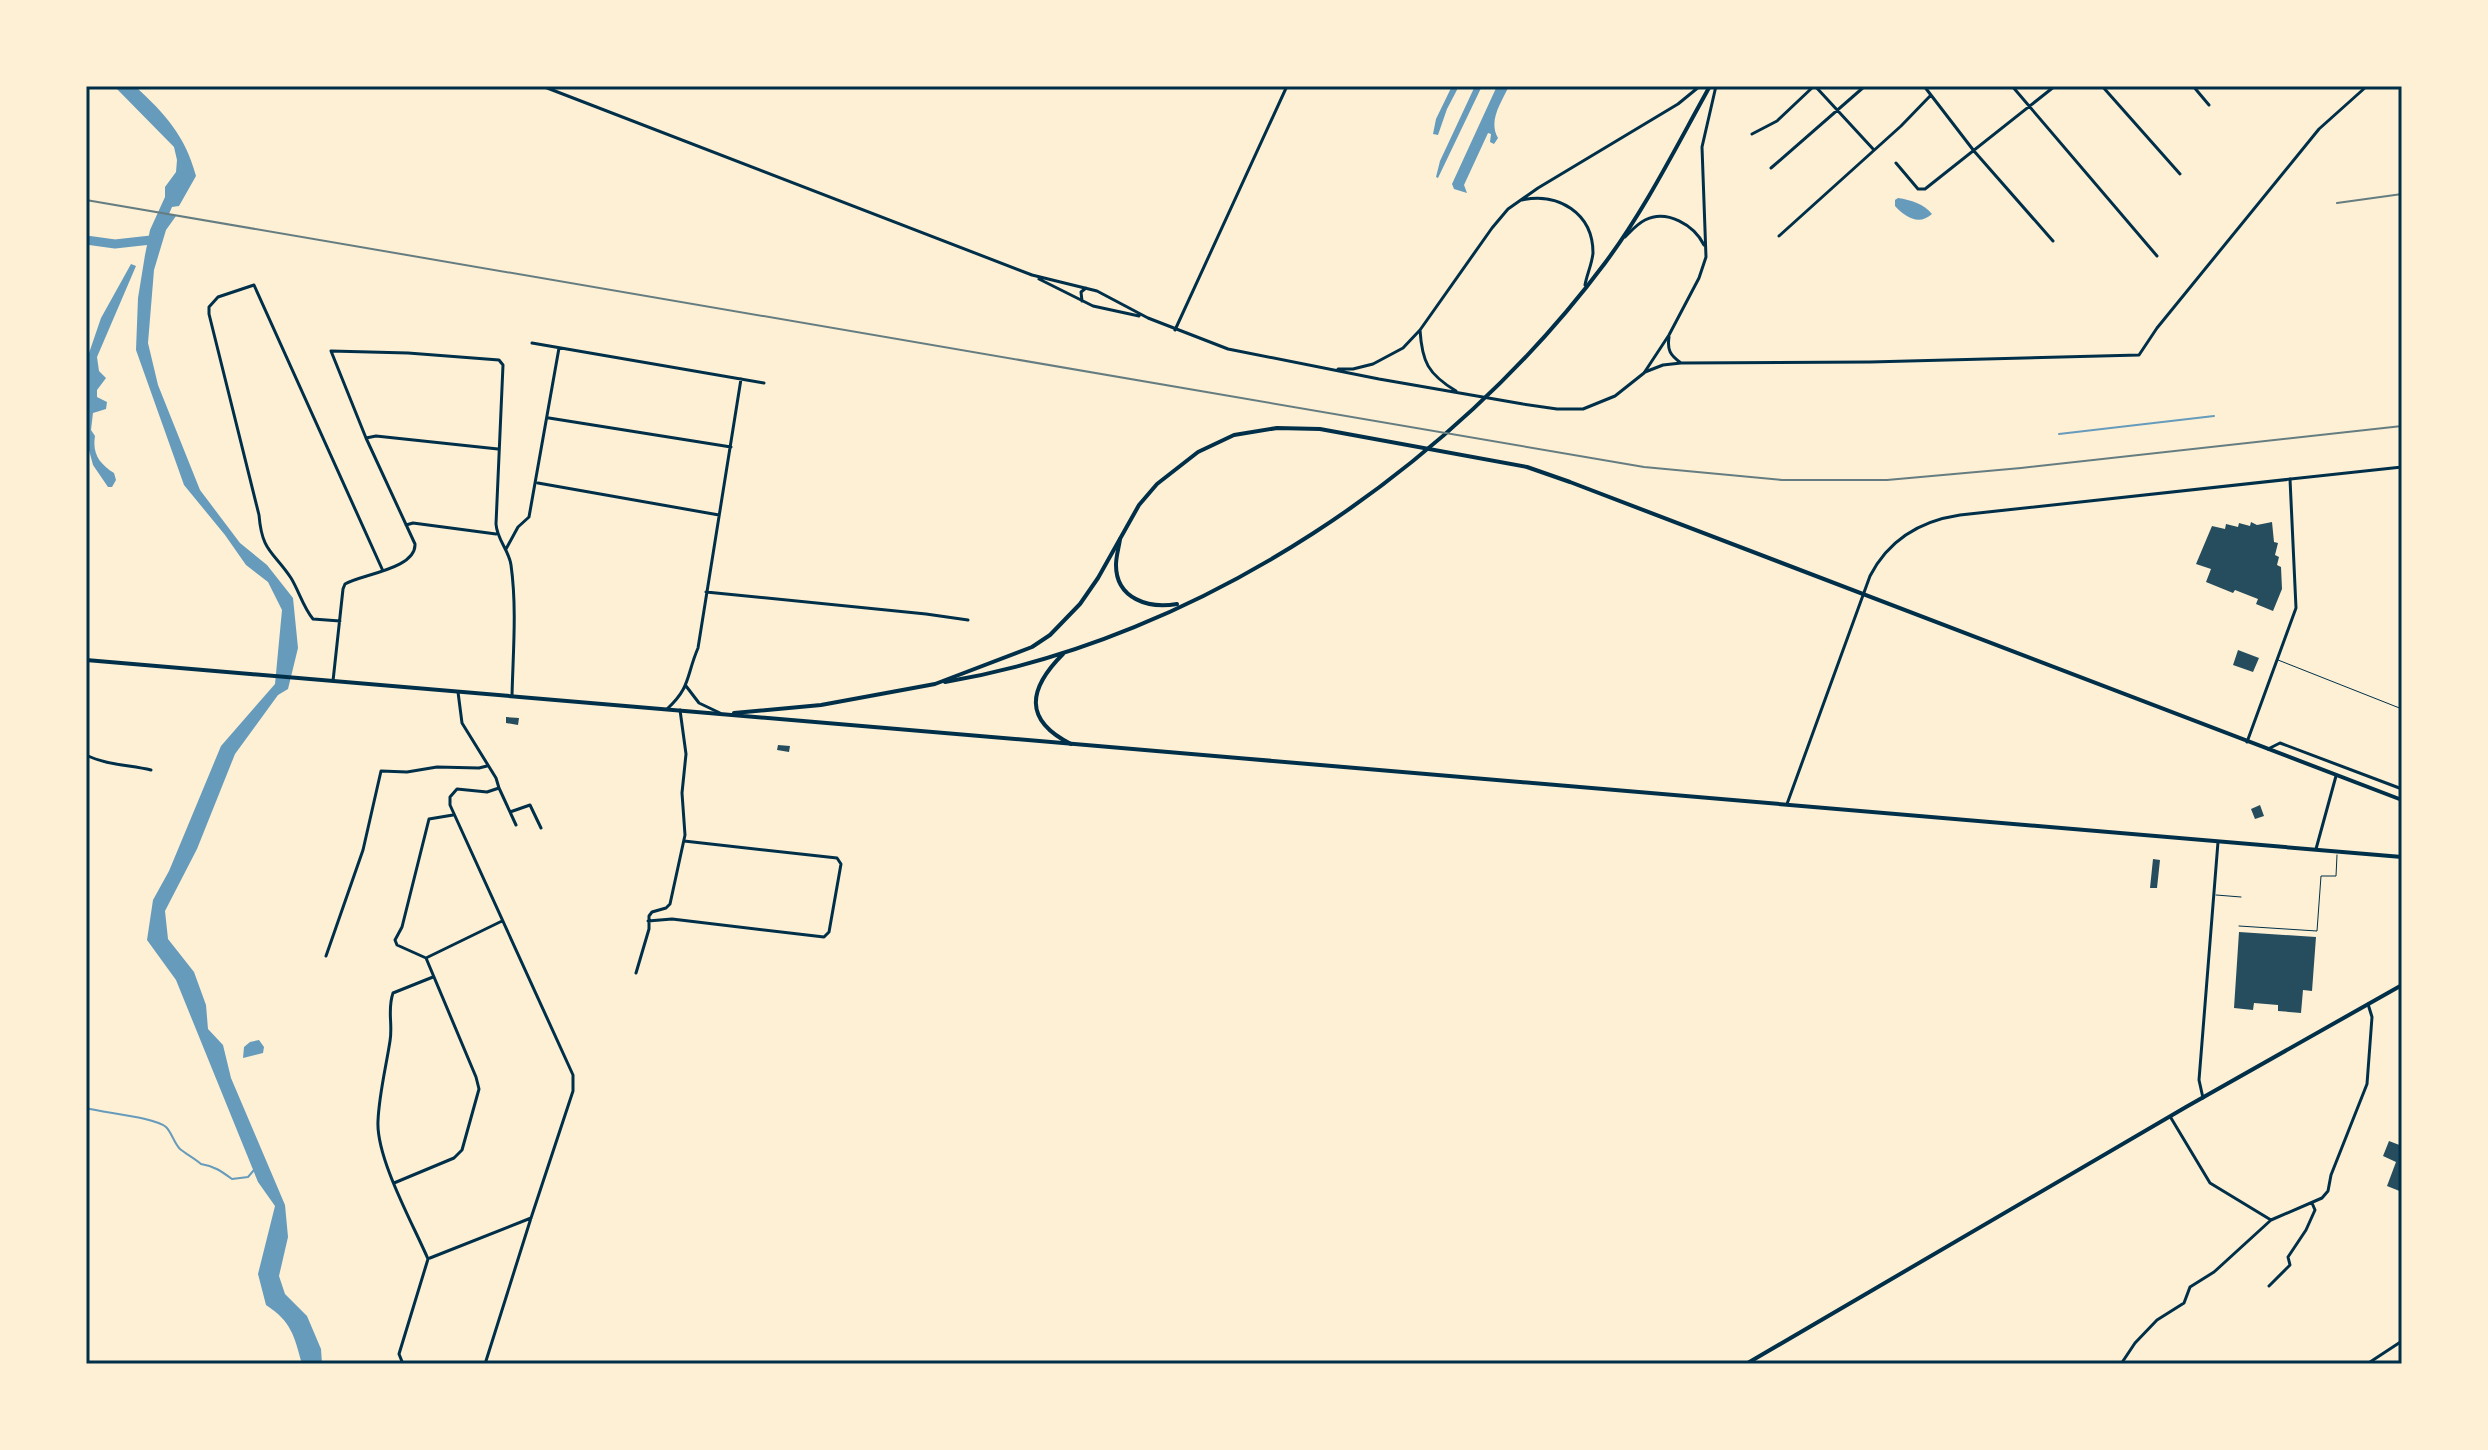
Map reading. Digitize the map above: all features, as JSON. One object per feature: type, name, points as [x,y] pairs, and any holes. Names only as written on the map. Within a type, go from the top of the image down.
[{"type":"main road","points":[[723,714],[821,705],[992,673],[1065,652],[1188,602],[1266,563],[1301,541],[1403,470],[1507,374],[1585,289],[1620,242],[1713,86]]},
{"type":"main road","points":[[935,684],[1012,656],[1050,635],[1080,604],[1139,505],[1176,468],[1213,444],[1234,435],[1255,430],[1320,429],[1527,467],[2402,800]]},
{"type":"main road","points":[[1120,539],[1116,566],[1126,593],[1154,606],[1188,602]]},
{"type":"main road","points":[[1065,652],[1042,677],[1036,702],[1044,727],[1073,745]]},
{"type":"main road","points":[[86,660],[2402,857]]},
{"type":"main road","points":[[1746,1364],[2402,985]]},
{"type":"street","points":[[542,86],[1032,275],[1082,301],[1143,316]]},
{"type":"street","points":[[1175,330],[1287,86]]},
{"type":"street","points":[[1330,369],[1353,369],[1381,361],[1403,348],[1420,330],[1499,218],[1518,201],[1678,104],[1700,86]]},
{"type":"street","points":[[1644,373],[1669,335],[1699,278],[1706,251],[1702,147],[1713,86]]},
{"type":"street","points":[[1752,134],[1777,121],[1815,86],[1874,150]]},
{"type":"street","points":[[1771,168],[1865,86]]},
{"type":"street","points":[[2012,86],[2157,256]]},
{"type":"street","points":[[1896,163],[1918,189],[1925,189],[2055,86]]},
{"type":"street","points":[[2102,86],[2180,174]]},
{"type":"street","points":[[2193,86],[2209,105]]},
{"type":"street","points":[[1032,275],[1086,288],[1175,330],[1228,349],[1557,409],[1583,409],[1615,396],[1644,373],[1663,365],[1681,363],[2139,355],[2157,328],[2319,129],[2367,86]]},
{"type":"street","points":[[1927,87],[1974,151],[2053,241]]},
{"type":"street","points":[[1779,236],[1931,95]]},
{"type":"street","points":[[1518,201],[1553,198],[1582,219],[1593,254],[1585,289]]},
{"type":"street","points":[[1620,242],[1642,222],[1665,217],[1692,229],[1706,251]]},
{"type":"street","points":[[340,621],[313,619],[289,576],[261,538],[259,515],[209,314],[209,307],[218,297],[254,285],[383,571]]},
{"type":"street","points":[[1082,301],[1081,292],[1086,288]]},
{"type":"street","points":[[1105,309],[1112,305],[1111,298]]},
{"type":"street","points":[[1420,330],[1426,364],[1444,383],[1459,392]]},
{"type":"street","points":[[1669,335],[1667,347],[1681,363]]},
{"type":"street","points":[[532,343],[764,383]]},
{"type":"street","points":[[505,550],[518,527],[529,517],[559,348]]},
{"type":"street","points":[[333,681],[345,584],[383,571],[416,551],[331,351],[499,360],[503,365],[496,534],[511,560],[512,696]]},
{"type":"street","points":[[667,709],[682,695],[698,648],[741,379]]},
{"type":"street","points":[[547,418],[731,447]]},
{"type":"street","points":[[366,438],[376,436],[498,449]]},
{"type":"street","points":[[1787,804],[1863,593],[1876,563],[1901,536],[1931,521],[2031,507],[2402,467]]},
{"type":"street","points":[[2247,742],[2296,608],[2290,479]]},
{"type":"street","points":[[537,483],[719,515]]},
{"type":"street","points":[[406,525],[413,523],[496,534]]},
{"type":"street","points":[[706,592],[968,620]]},
{"type":"street","points":[[686,686],[699,703],[723,714]]},
{"type":"street","points":[[458,692],[462,723],[496,778],[516,825]]},
{"type":"street","points":[[636,973],[652,912],[670,904],[684,841],[682,793],[686,754],[680,710]]},
{"type":"street","points":[[2266,750],[2280,743],[2402,789]]},
{"type":"street","points":[[86,755],[104,762],[151,770]]},
{"type":"street","points":[[326,956],[363,850],[381,771],[487,766]]},
{"type":"street","points":[[2315,850],[2336,776]]},
{"type":"street","points":[[485,1364],[573,1091],[573,1075],[450,805],[450,797],[457,789],[487,792],[499,788]]},
{"type":"street","points":[[510,812],[530,805],[541,828]]},
{"type":"street","points":[[394,1183],[454,1158],[462,1150],[479,1089],[426,958],[397,945],[395,940],[402,927],[429,819],[455,815]]},
{"type":"street","points":[[648,921],[672,919],[824,937],[829,932],[841,864],[837,858],[684,841]]},
{"type":"street","points":[[2203,1098],[2199,1080],[2218,842]]},
{"type":"street","points":[[426,958],[503,921]]},
{"type":"street","points":[[403,1364],[399,1354],[428,1259],[394,1183],[377,1123],[392,1029],[389,1005],[393,993],[433,977]]},
{"type":"street","points":[[2121,1364],[2135,1343],[2157,1320],[2184,1303],[2190,1287],[2214,1272],[2271,1220],[2322,1198],[2328,1191],[2331,1175],[2367,1084],[2372,1017],[2368,1004]]},
{"type":"street","points":[[2171,1118],[2210,1183],[2271,1220]]},
{"type":"street","points":[[2269,1286],[2290,1265],[2288,1257],[2315,1210],[2312,1203]]},
{"type":"street","points":[[428,1259],[531,1218]]},
{"type":"street","points":[[2367,1364],[2402,1341]]},
{"type":"lane","points":[[2278,660],[2402,709]]},
{"type":"lane","points":[[2239,926],[2317,931],[2321,876],[2336,876],[2337,852]]},
{"type":"lane","points":[[2213,895],[2241,897]]},
{"type":"water","points":[[114,86],[135,86],[156,106],[180,137],[196,176],[179,206],[172,207],[169,214],[176,216],[166,230],[154,270],[148,343],[158,385],[200,490],[240,543],[267,565],[293,598],[298,648],[288,689],[278,695],[235,754],[197,849],[165,911],[168,939],[194,972],[206,1005],[208,1029],[223,1045],[231,1078],[285,1205],[288,1237],[279,1276],[285,1294],[307,1316],[321,1349],[322,1364],[302,1364],[291,1330],[266,1305],[258,1274],[275,1206],[258,1182],[176,980],[147,940],[153,900],[169,871],[221,746],[275,684],[282,610],[268,582],[246,565],[184,485],[136,350],[138,298],[150,230],[165,197],[165,187],[176,172],[177,160],[174,147]]},
{"type":"water","points":[[1452,86],[1459,86],[1438,135],[1433,134],[1436,119]]},
{"type":"water","points":[[1475,86],[1482,86],[1438,178],[1440,161]]},
{"type":"water","points":[[1497,86],[1509,86],[1495,119],[1498,138],[1494,144],[1490,142],[1491,134],[1488,133],[1464,185],[1467,193],[1454,189],[1452,184]]},
{"type":"water","points":[[1898,198],[1917,203],[1932,214],[1917,220],[1908,217],[1895,206]]},
{"type":"water","points":[[131,264],[136,266],[97,357],[99,371],[106,378],[97,390],[97,397],[107,402],[106,409],[93,413],[91,430],[95,436],[98,458],[114,473],[116,480],[112,487],[108,487],[93,465],[86,439],[88,356],[101,318]]},
{"type":"water","points":[[259,1040],[264,1047],[263,1053],[243,1058],[244,1047]]},
{"type":"building","points":[[2251,522],[2257,525],[2272,522],[2274,542],[2278,543],[2275,555],[2279,557],[2277,565],[2281,567],[2282,589],[2273,611],[2256,604],[2258,599],[2206,582],[2211,569],[2196,564],[2212,526],[2225,529],[2226,524],[2238,527],[2239,523],[2250,526]]},
{"type":"building","points":[[2238,650],[2259,658],[2253,672],[2233,665]]},
{"type":"building","points":[[506,717],[519,718],[518,725],[506,723]]},
{"type":"building","points":[[778,745],[790,746],[789,752],[777,750]]},
{"type":"building","points":[[2260,805],[2264,816],[2255,819],[2251,809]]},
{"type":"building","points":[[2153,859],[2160,860],[2157,888],[2150,888]]},
{"type":"building","points":[[2239,932],[2316,937],[2312,991],[2303,990],[2301,1013],[2278,1011],[2278,1005],[2254,1003],[2253,1010],[2234,1008]]},
{"type":"building","points":[[2389,1141],[2402,1146],[2402,1192],[2387,1186],[2396,1162],[2383,1156]]},
{"type":"waterway","points":[[86,240],[115,244],[151,240]]},
{"type":"waterway","points":[[2059,434],[2214,416]]},
{"type":"waterway","points":[[86,1108],[160,1124],[168,1129],[182,1151],[232,1179],[248,1177],[254,1170]]},
{"type":"railway","points":[[2337,203],[2402,194]]},
{"type":"railway","points":[[86,200],[1644,467],[1782,480],[1887,480],[2402,426]]}]
